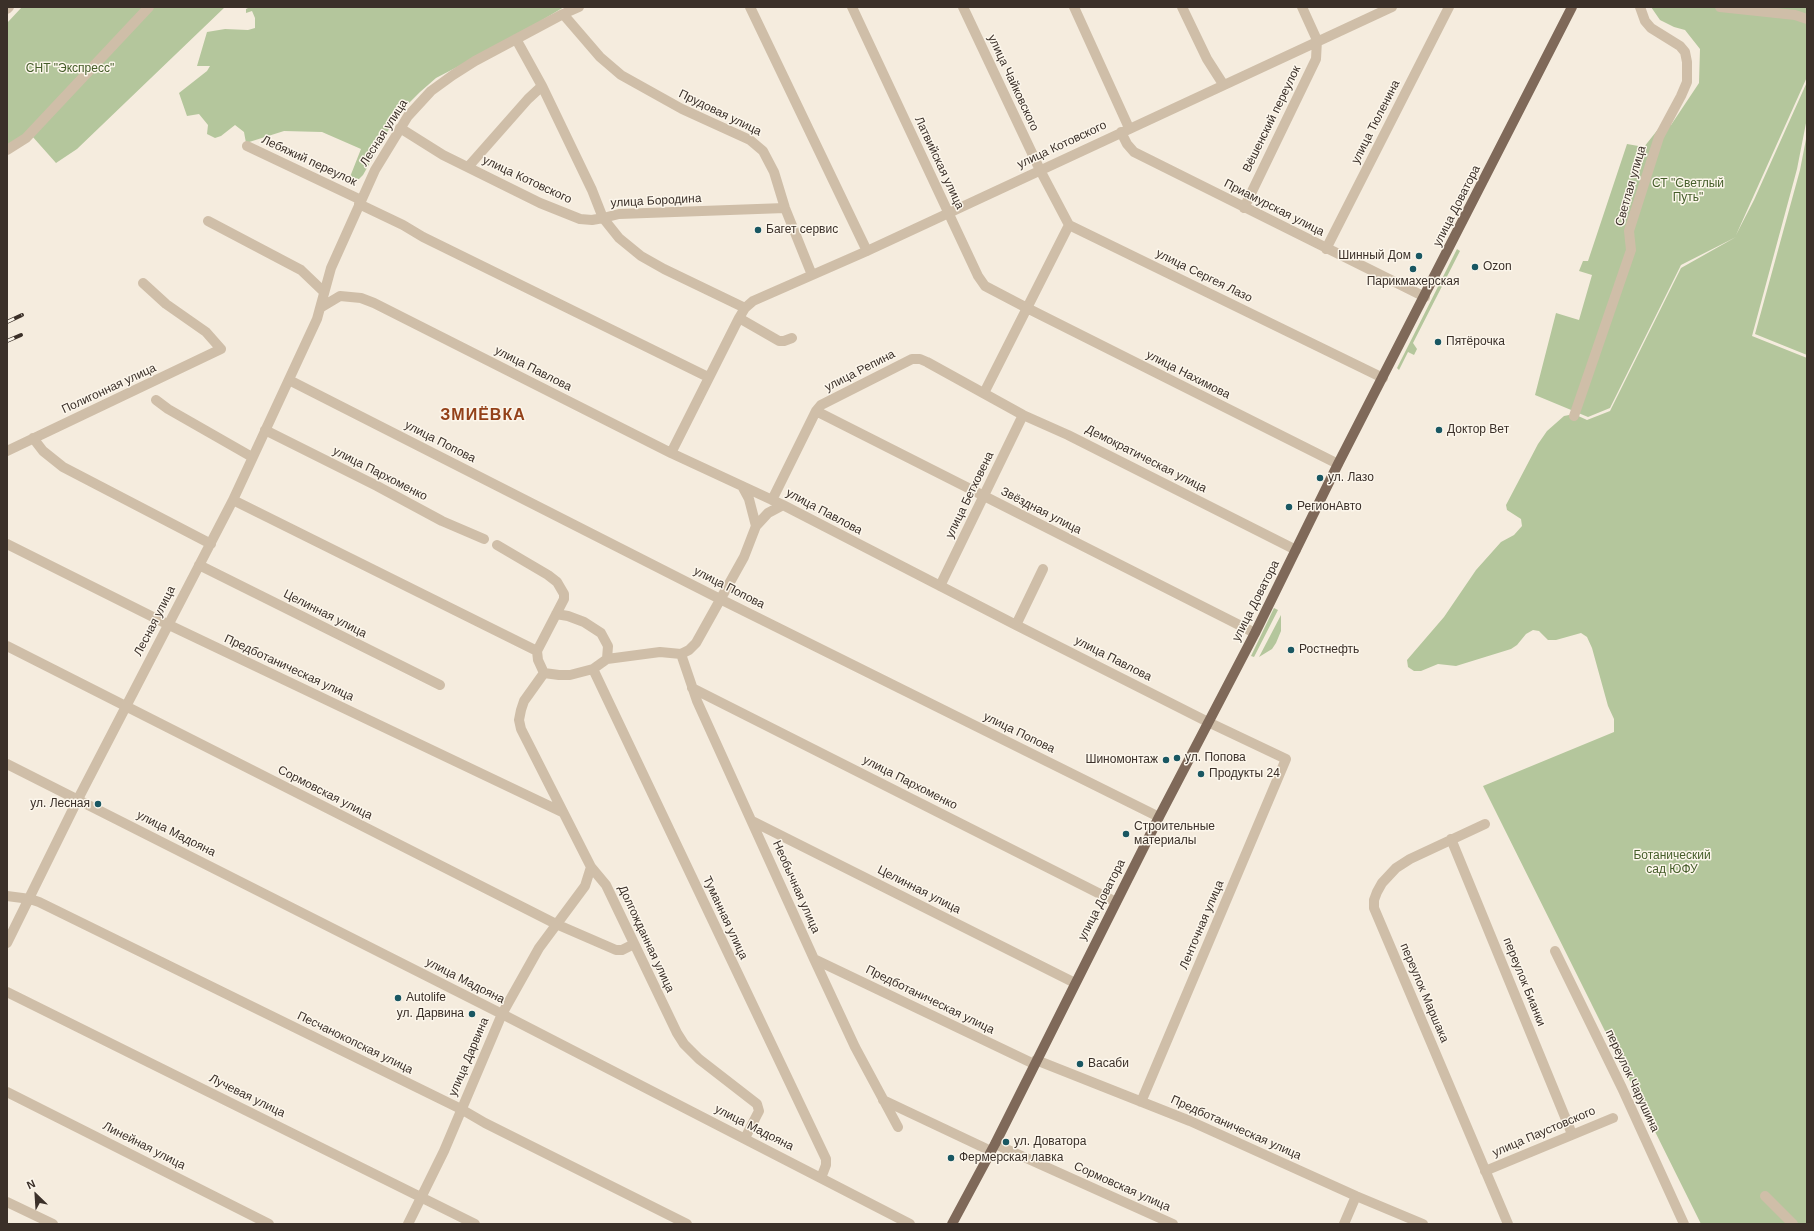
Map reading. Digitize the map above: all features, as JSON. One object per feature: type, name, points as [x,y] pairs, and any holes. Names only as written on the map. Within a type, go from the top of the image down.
[{"type":"main road","name":"улица Доватора","points":[[952,1224],[993,1147],[1159,816],[1255,633],[1338,464],[1572,7]]},
{"type":"main road","name":"улица Доватора","points":[[962,1207],[962,1224]]},
{"type":"street","points":[[7,150],[26,138],[149,7]]},
{"type":"street","name":"Лесная улица","points":[[7,943],[78,799],[127,707],[167,624],[211,544],[233,500],[289,380],[320,308],[331,268],[374,170],[417,104],[431,92],[469,64],[579,7]]},
{"type":"street","points":[[750,7],[867,251]]},
{"type":"street","name":"Латвийская улица","points":[[852,7],[978,276],[985,286],[1027,308]]},
{"type":"street","name":"улица Чайковского","points":[[962,7],[1040,170]]},
{"type":"street","name":"Приамурская улица","points":[[1074,7],[1125,130],[1127,144],[1134,152],[1424,297]]},
{"type":"street","points":[[1182,7],[1207,59],[1223,84]]},
{"type":"street","points":[[1302,7],[1317,40]]},
{"type":"street","name":"улица Котовского","points":[[671,453],[739,318],[745,308],[753,301],[867,251],[1317,40],[1392,7]]},
{"type":"street","name":"улица Тюленина","points":[[1326,249],[1449,7]]},
{"type":"street","name":"Светлая улица","points":[[1574,416],[1631,250],[1630,232],[1659,137],[1687,82],[1688,71],[1685,52],[1680,46],[1651,28],[1640,7]]},
{"type":"street","points":[[1720,7],[1797,11],[1807,19]]},
{"type":"street","name":"Прудовая улица","points":[[563,14],[600,57],[621,75],[675,106],[732,130],[756,144],[763,151],[771,165],[785,208],[812,275]]},
{"type":"street","name":"улица Бородина","points":[[516,39],[542,86],[592,190],[603,218],[619,214],[785,208]]},
{"type":"street","name":"Вёшенский переулок","points":[[1244,208],[1313,67],[1317,51],[1317,40]]},
{"type":"street","points":[[468,167],[528,99],[542,86]]},
{"type":"street","name":"улица Котовского","points":[[400,128],[442,154],[540,203],[574,216],[592,220],[603,218]]},
{"type":"street","name":"Лебяжий переулок","points":[[247,146],[360,202]]},
{"type":"street","points":[[984,393],[1070,225],[1064,217],[1040,170]]},
{"type":"street","points":[[360,202],[423,237],[708,378]]},
{"type":"street","points":[[603,218],[619,238],[641,256],[664,269],[745,308]]},
{"type":"street","points":[[208,221],[301,270],[324,292]]},
{"type":"street","name":"улица Сергея Лазо","points":[[1070,225],[1383,378]]},
{"type":"street","name":"Полигонная улица","points":[[7,450],[221,349],[206,332],[166,304],[144,283]]},
{"type":"street","name":"улица Павлова","points":[[320,308],[340,296],[361,298],[374,303],[671,453],[783,505],[1208,722],[1286,759]]},
{"type":"street","name":"улица Нахимова","points":[[1027,308],[1338,464]]},
{"type":"street","points":[[739,318],[779,341],[792,338]]},
{"type":"street","name":"улица Репина","points":[[772,500],[816,411],[821,405],[831,399],[912,359],[920,359],[927,362],[984,393]]},
{"type":"street","name":"улица Попова","points":[[289,380],[722,600],[1159,816]]},
{"type":"street","name":"Демократическая улица","points":[[984,393],[1023,415],[1068,435],[1296,550]]},
{"type":"street","points":[[156,400],[168,409],[252,457]]},
{"type":"street","name":"Звёздная улица","points":[[816,411],[1255,633]]},
{"type":"street","name":"улица Бетховена","points":[[940,586],[1023,415]]},
{"type":"street","name":"улица Пархоменко","points":[[265,430],[378,486],[442,520],[484,539]]},
{"type":"street","points":[[33,438],[43,451],[63,467],[211,544]]},
{"type":"street","points":[[742,486],[749,499],[756,526]]},
{"type":"street","points":[[233,500],[537,651]]},
{"type":"street","points":[[497,545],[548,575],[557,582],[562,590],[564,599],[537,651],[538,660],[544,673],[570,675],[593,669],[608,659],[660,652],[681,654],[689,650],[696,643],[722,600],[744,557],[756,526],[768,513],[783,505]]},
{"type":"street","name":"Предботаническая улица","points":[[7,544],[167,624],[562,812]]},
{"type":"street","name":"Целинная улица","points":[[199,565],[440,686]]},
{"type":"street","points":[[1016,625],[1044,569]]},
{"type":"street","points":[[556,614],[568,616],[584,622],[601,634],[608,646],[608,659]]},
{"type":"street","name":"Сормовская улица","points":[[7,646],[556,924],[616,950],[622,950],[634,944]]},
{"type":"street","name":"Необычная улица","points":[[681,654],[692,688],[814,959],[855,1047],[898,1127]]},
{"type":"street","name":"Туманная улица","points":[[593,669],[826,1160],[826,1165],[821,1178]]},
{"type":"street","name":"Долгожданная улица","points":[[544,673],[520,710],[519,720],[521,729],[591,867],[606,884],[677,1033],[684,1044],[699,1059],[757,1104],[759,1111],[745,1138]]},
{"type":"street","name":"улица Пархоменко","points":[[692,688],[1116,902]]},
{"type":"street","name":"Ленточная улица","points":[[1141,1102],[1286,759]]},
{"type":"street","name":"улица Мадояна","points":[[7,764],[502,1014],[910,1224]]},
{"type":"street","name":"Целинная улица","points":[[752,821],[1075,983]]},
{"type":"street","name":"переулок Маршака","points":[[1485,824],[1410,859],[1392,872],[1382,883],[1377,892],[1374,900],[1374,908],[1508,1224]]},
{"type":"street","name":"переулок Бианки","points":[[1451,839],[1572,1134]]},
{"type":"street","name":"улица Дарвина","points":[[408,1224],[444,1151],[502,1014],[539,948],[585,886],[591,867]]},
{"type":"street","name":"Песчанокопская улица","points":[[7,896],[30,898],[461,1109],[492,1127],[688,1224]]},
{"type":"street","name":"переулок Чарушина","points":[[1555,950],[1622,1088],[1684,1224]]},
{"type":"street","name":"Предботаническая улица","points":[[814,959],[1035,1062],[1190,1121],[1356,1196],[1423,1224]]},
{"type":"street","name":"Лучевая улица","points":[[7,992],[475,1224]]},
{"type":"street","name":"Линейная улица","points":[[7,1092],[269,1224]]},
{"type":"street","name":"Сормовская улица","points":[[883,1100],[1173,1224]]},
{"type":"street","name":"улица Паустовского","points":[[1485,1171],[1613,1118]]},
{"type":"street","points":[[1344,1224],[1356,1196]]},
{"type":"street","points":[[1765,1196],[1793,1224]]},
{"type":"street","points":[[7,1202],[53,1224]]},
{"type":"green space","name":"СНТ \"Экспресс\"","points":[[22,7],[225,7],[77,149],[56,163],[32,136],[7,152],[7,23]]},
{"type":"green space","points":[[250,7],[564,7],[509,40],[436,78],[397,115],[363,175],[359,179],[348,182],[361,149],[322,132],[284,131],[246,143],[244,132],[235,125],[221,136],[215,138],[207,134],[208,125],[199,114],[187,116],[179,93],[207,71],[210,66],[197,66],[207,32],[225,29],[248,30],[255,28],[255,18],[252,11],[246,13],[246,9]]},
{"type":"green space","points":[[1651,7],[1807,7],[1807,77],[1736,235],[1754,200],[1807,82],[1807,118],[1797,169],[1752,336],[1807,358],[1807,1224],[1701,1224],[1483,786],[1614,732],[1614,719],[1608,706],[1592,648],[1587,637],[1581,633],[1556,640],[1548,640],[1539,631],[1533,630],[1526,634],[1517,645],[1511,649],[1456,666],[1438,664],[1421,671],[1414,671],[1408,667],[1407,660],[1444,617],[1476,570],[1501,542],[1514,535],[1522,526],[1521,519],[1507,510],[1506,505],[1538,444],[1547,431],[1564,416],[1574,414],[1587,420],[1610,411],[1681,268],[1736,237],[1681,265],[1610,408],[1588,417],[1535,395],[1556,313],[1579,320],[1592,275],[1579,271],[1583,261],[1588,261],[1627,144],[1644,147],[1663,123],[1671,125],[1699,83],[1700,49],[1685,30],[1674,27],[1660,20]]},
{"type":"green space","points":[[1807,134],[1807,355],[1755,334],[1800,170]]},
{"type":"green space","points":[[1457,249],[1460,251],[1413,343],[1417,349],[1414,355],[1408,352],[1399,370],[1397,368]]},
{"type":"green space","points":[[1274,608],[1278,610],[1254,657],[1251,656]]},
{"type":"green space","points":[[1281,615],[1281,631],[1276,643],[1272,649],[1259,657]]},
{"type":"railway","points":[[7,322],[22,315]]},
{"type":"railway","points":[[7,341],[21,335]]},
{"type":"place","name":"Багет сервис","points":[[758,230]]},
{"type":"place","name":"Шинный Дом","points":[[1419,256]]},
{"type":"place","name":"Ozon","points":[[1475,267]]},
{"type":"place","name":"Парикмахерская","points":[[1413,269]]},
{"type":"place","name":"Пятёрочка","points":[[1438,342]]},
{"type":"place","name":"Доктор Вет","points":[[1439,430]]},
{"type":"place","name":"ул. Лазо","points":[[1320,478]]},
{"type":"place","name":"РегионАвто","points":[[1289,507]]},
{"type":"place","name":"Ростнефть","points":[[1291,650]]},
{"type":"place","name":"ул. Попова","points":[[1177,758]]},
{"type":"place","name":"Шиномонтаж","points":[[1166,760]]},
{"type":"place","name":"Продукты 24","points":[[1201,774]]},
{"type":"place","name":"ул. Лесная","points":[[98,804]]},
{"type":"place","name":"Строительные материалы","points":[[1126,834]]},
{"type":"place","name":"Autolife","points":[[398,998]]},
{"type":"place","name":"ул. Дарвина","points":[[472,1014]]},
{"type":"place","name":"Васаби","points":[[1080,1064]]},
{"type":"place","name":"ул. Доватора","points":[[1006,1142]]},
{"type":"place","name":"Фермерская лавка","points":[[951,1158]]},
{"type":"district","name":"ЗМИЁВКА","points":[[483,416]]},
{"type":"park label","name":"СТ \"Светлый Путь\"","points":[[1688,191]]},
{"type":"park label","name":"Ботанический сад ЮФУ","points":[[1672,863]]}]
